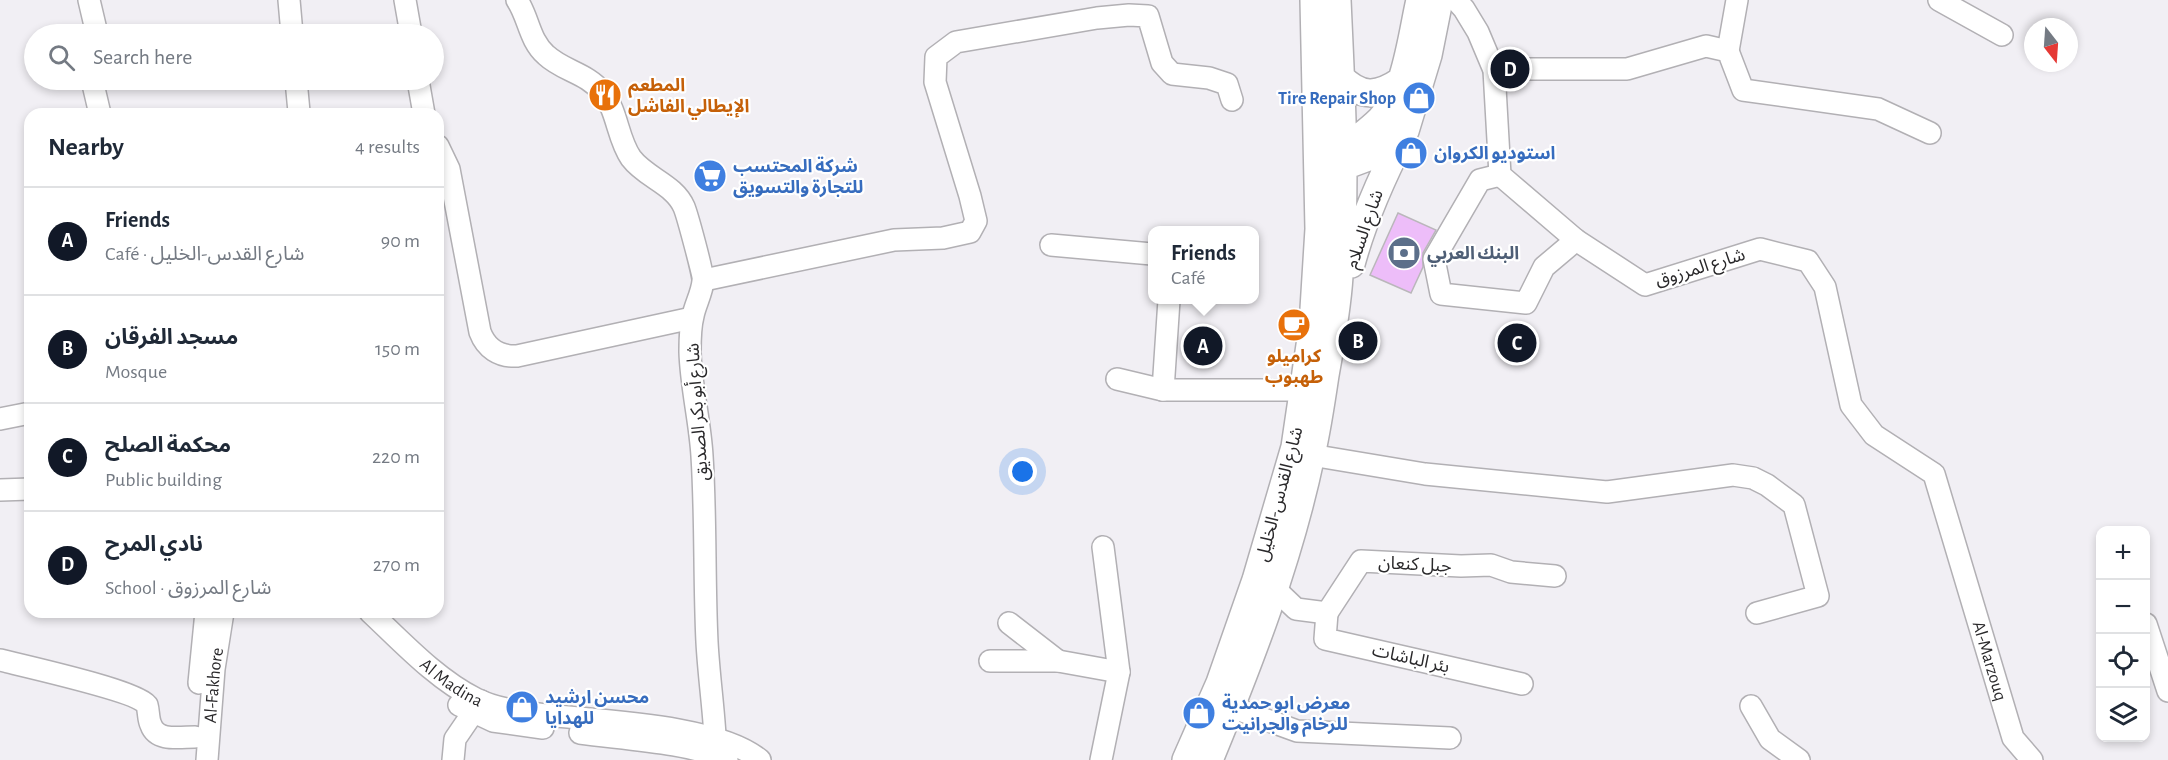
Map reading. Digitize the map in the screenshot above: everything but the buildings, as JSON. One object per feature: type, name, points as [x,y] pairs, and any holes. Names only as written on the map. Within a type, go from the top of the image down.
[{"type":"main road","name":"شارع القدس-الخليل","points":[[1186,760],[1220,683],[1256,580],[1294,447],[1313,325],[1319,229],[1314,0]]},
{"type":"main road","name":"شارع القدس-الخليل","points":[[1209,760],[1231,707],[1274,588],[1294,523],[1311,455],[1333,332],[1339,278],[1343,158],[1337,0]]},
{"type":"main road","name":"شارع السلام","points":[[1318,176],[1343,158],[1381,119],[1394,99],[1401,81],[1420,0]]},
{"type":"main road","name":"شارع السلام","points":[[1333,332],[1358,237],[1377,188],[1406,131],[1428,55],[1439,0]]},
{"type":"main road","points":[[1340,77],[1350,87],[1372,93],[1386,91],[1401,81]]},
{"type":"main road","name":"شارع السلام","points":[[1343,158],[1368,157],[1390,145],[1406,131]]},
{"type":"street","points":[[74,0],[80,24]]},
{"type":"street","points":[[88,0],[94,24]]},
{"type":"street","points":[[289,0],[291,24]]},
{"type":"street","points":[[405,0],[409,24]]},
{"type":"street","points":[[517,0],[524,11],[529,32],[536,45],[563,68],[580,74],[602,91],[608,100],[624,147],[631,157],[638,166],[680,199],[704,280],[894,240],[943,238],[970,232],[976,221],[935,82],[936,57],[956,42],[1097,18],[1148,16],[1162,63],[1172,74],[1209,78],[1227,84],[1232,100]]},
{"type":"street","points":[[1456,0],[1478,32],[1494,70],[1500,175],[1480,180],[1434,259],[1441,294],[1526,303],[1544,267],[1576,240]]},
{"type":"street","points":[[1737,0],[1728,51],[1743,90],[1878,109],[1930,133]]},
{"type":"street","points":[[1940,0],[2002,35]]},
{"type":"street","points":[[1494,70],[1627,69],[1706,46],[1728,51]]},
{"type":"street","points":[[94,90],[99,108]]},
{"type":"street","points":[[109,90],[114,108]]},
{"type":"street","points":[[297,90],[299,108]]},
{"type":"street","points":[[420,90],[423,108]]},
{"type":"street","points":[[444,159],[449,169],[480,332],[485,343],[494,351],[505,356],[517,356],[692,318]]},
{"type":"street","name":"شارع المرزوق","points":[[1500,175],[1576,240],[1645,285],[1760,249],[1809,261],[1825,287],[1851,405],[1874,435],[1934,474],[1958,557]]},
{"type":"street","points":[[1051,245],[1148,254]]},
{"type":"street","name":"شارع أبو بكر الصديق","points":[[704,280],[692,318],[690,353],[702,455],[707,643],[720,751]]},
{"type":"street","points":[[1163,390],[1169,304]]},
{"type":"street","points":[[1117,379],[1163,390],[1302,390]]},
{"type":"street","points":[[0,419],[24,414]]},
{"type":"street","points":[[1311,455],[1425,474],[1607,492],[1739,474],[1753,478],[1767,485],[1794,505],[1818,596],[1757,613]]},
{"type":"street","points":[[0,490],[24,489]]},
{"type":"street","points":[[1101,760],[1119,672],[1103,547]]},
{"type":"street","name":"Al-Marzouq","points":[[1958,557],[2013,738],[2032,760]]},
{"type":"street","name":"جبل كنعان","points":[[1327,613],[1361,561],[1461,566],[1491,565],[1511,572],[1555,576]]},
{"type":"street","points":[[1274,588],[1296,609],[1327,613]]},
{"type":"street","name":"بئر الباشات","points":[[1327,613],[1325,639],[1522,684]]},
{"type":"street","name":"Al-Fakhore","points":[[194,760],[205,618]]},
{"type":"street","name":"Al-Fakhore","points":[[207,760],[214,669],[222,618]]},
{"type":"street","name":"Al Madina","points":[[358,618],[432,686],[451,700],[477,707],[675,730],[720,751]]},
{"type":"street","name":"Al Madina","points":[[377,618],[493,721],[664,752],[720,751],[735,745],[760,760]]},
{"type":"street","points":[[1009,623],[1058,660]]},
{"type":"street","points":[[2149,634],[2168,691]]},
{"type":"street","points":[[0,660],[87,682],[140,699],[146,703],[150,723],[158,734],[164,737],[195,737]]},
{"type":"street","points":[[990,661],[1058,660],[1119,672]]},
{"type":"street","points":[[1751,706],[1770,739],[1799,760]]},
{"type":"street","points":[[453,760],[455,739],[477,707]]},
{"type":"street","points":[[1231,707],[1297,731],[1450,738]]},
{"type":"place","name":"نادي المرح","points":[[1510,69]]},
{"type":"place","name":"المطعم الإيطالي الفاشل","points":[[605,95]]},
{"type":"place","name":"Tire Repair Shop","points":[[1419,98]]},
{"type":"place","name":"استوديو الكروان","points":[[1411,153]]},
{"type":"place","name":"شركة المحتسب للتجارة والتسويق","points":[[710,176]]},
{"type":"place","name":"البنك العربي","points":[[1404,253]]},
{"type":"place","name":"كراميلو طهبوب","points":[[1294,325]]},
{"type":"place","name":"مسجد الفرقان","points":[[1358,341]]},
{"type":"place","name":"محكمة الصلح","points":[[1517,343]]},
{"type":"place","name":"Friends","points":[[1203,346]]},
{"type":"place","name":"محسن ارشيد للهدايا","points":[[522,707]]},
{"type":"place","name":"معرض ابو حمدية للرخام والجرانيت","points":[[1199,713]]}]
